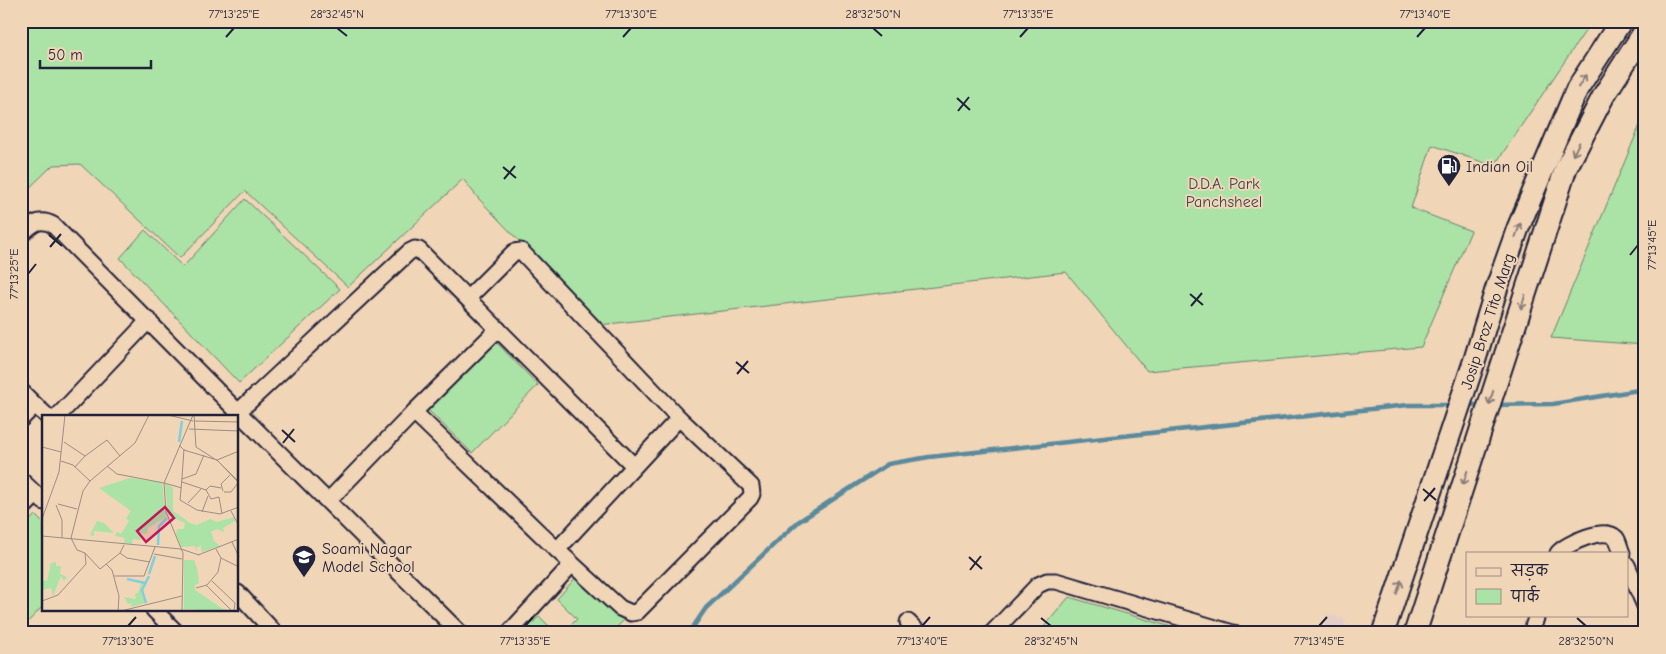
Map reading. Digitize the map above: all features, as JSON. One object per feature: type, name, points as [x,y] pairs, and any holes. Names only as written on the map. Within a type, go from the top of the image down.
[{"type":"main road","name":"Josip Broz Tito Marg","points":[[1383,633],[1475,359],[1497,286],[1518,228],[1577,90],[1621,21]]},
{"type":"main road","name":"Josip Broz Tito Marg","points":[[1415,633],[1566,168],[1604,95],[1645,31]]},
{"type":"street","points":[[21,235],[37,221],[53,224],[460,633]]},
{"type":"street","points":[[238,412],[412,250],[419,250],[634,466]]},
{"type":"street","points":[[414,412],[572,564],[620,608],[631,613],[637,612],[752,494],[750,486],[679,418],[522,251],[514,252],[468,298]]},
{"type":"street","points":[[58,415],[148,320]]},
{"type":"street","points":[[328,501],[498,329]]},
{"type":"street","points":[[21,391],[47,415]]},
{"type":"street","points":[[21,419],[36,404]]},
{"type":"street","points":[[557,550],[679,418]]},
{"type":"street","points":[[21,480],[40,498],[21,510]]},
{"type":"street","points":[[1559,552],[1567,546],[1599,533],[1610,534],[1616,538],[1622,552]]},
{"type":"street","points":[[509,633],[572,564]]},
{"type":"street","points":[[1628,566],[1645,606]]},
{"type":"street","points":[[992,633],[1038,585],[1047,581],[1056,581],[1233,633]]},
{"type":"street","points":[[239,594],[275,633]]},
{"type":"street","points":[[156,612],[177,633]]},
{"type":"street","points":[[1531,633],[1536,616]]},
{"type":"street","points":[[908,622],[919,633]]},
{"type":"shaded area","points":[[1327,614],[1346,619],[1342,633],[1322,633]]},
{"type":"green space","name":"D.D.A. Park Panchsheel","points":[[21,21],[1592,21],[1494,166],[1432,145],[1411,208],[1471,231],[1421,347],[1147,371],[1066,272],[599,325],[478,198],[463,179],[348,287],[245,191],[180,258],[80,164],[53,165],[21,196]]},
{"type":"green space","points":[[1645,113],[1645,345],[1551,338]]},
{"type":"green space","points":[[245,199],[340,289],[239,383],[120,258],[145,230],[183,267]]},
{"type":"green space","points":[[496,342],[538,385],[472,453],[427,409]]},
{"type":"green space","points":[[35,515],[42,522],[42,607],[21,629],[21,530]]},
{"type":"green space","points":[[578,575],[625,619],[611,633],[563,633],[577,619],[557,599]]},
{"type":"green space","points":[[1069,597],[1192,633],[1039,633]]},
{"type":"green space","points":[[539,616],[556,633],[524,633]]},
{"type":"waterway","points":[[1495,405],[1553,404],[1645,389]]},
{"type":"waterway","points":[[689,633],[706,608],[798,522],[888,464],[929,457],[1408,405],[1452,405]]},
{"type":"waterway","points":[[1465,405],[1482,405]]},
{"type":"place","name":"Indian Oil","points":[[1449,187]]},
{"type":"place","name":"Soami Nagar Model School","points":[[304,578]]}]
